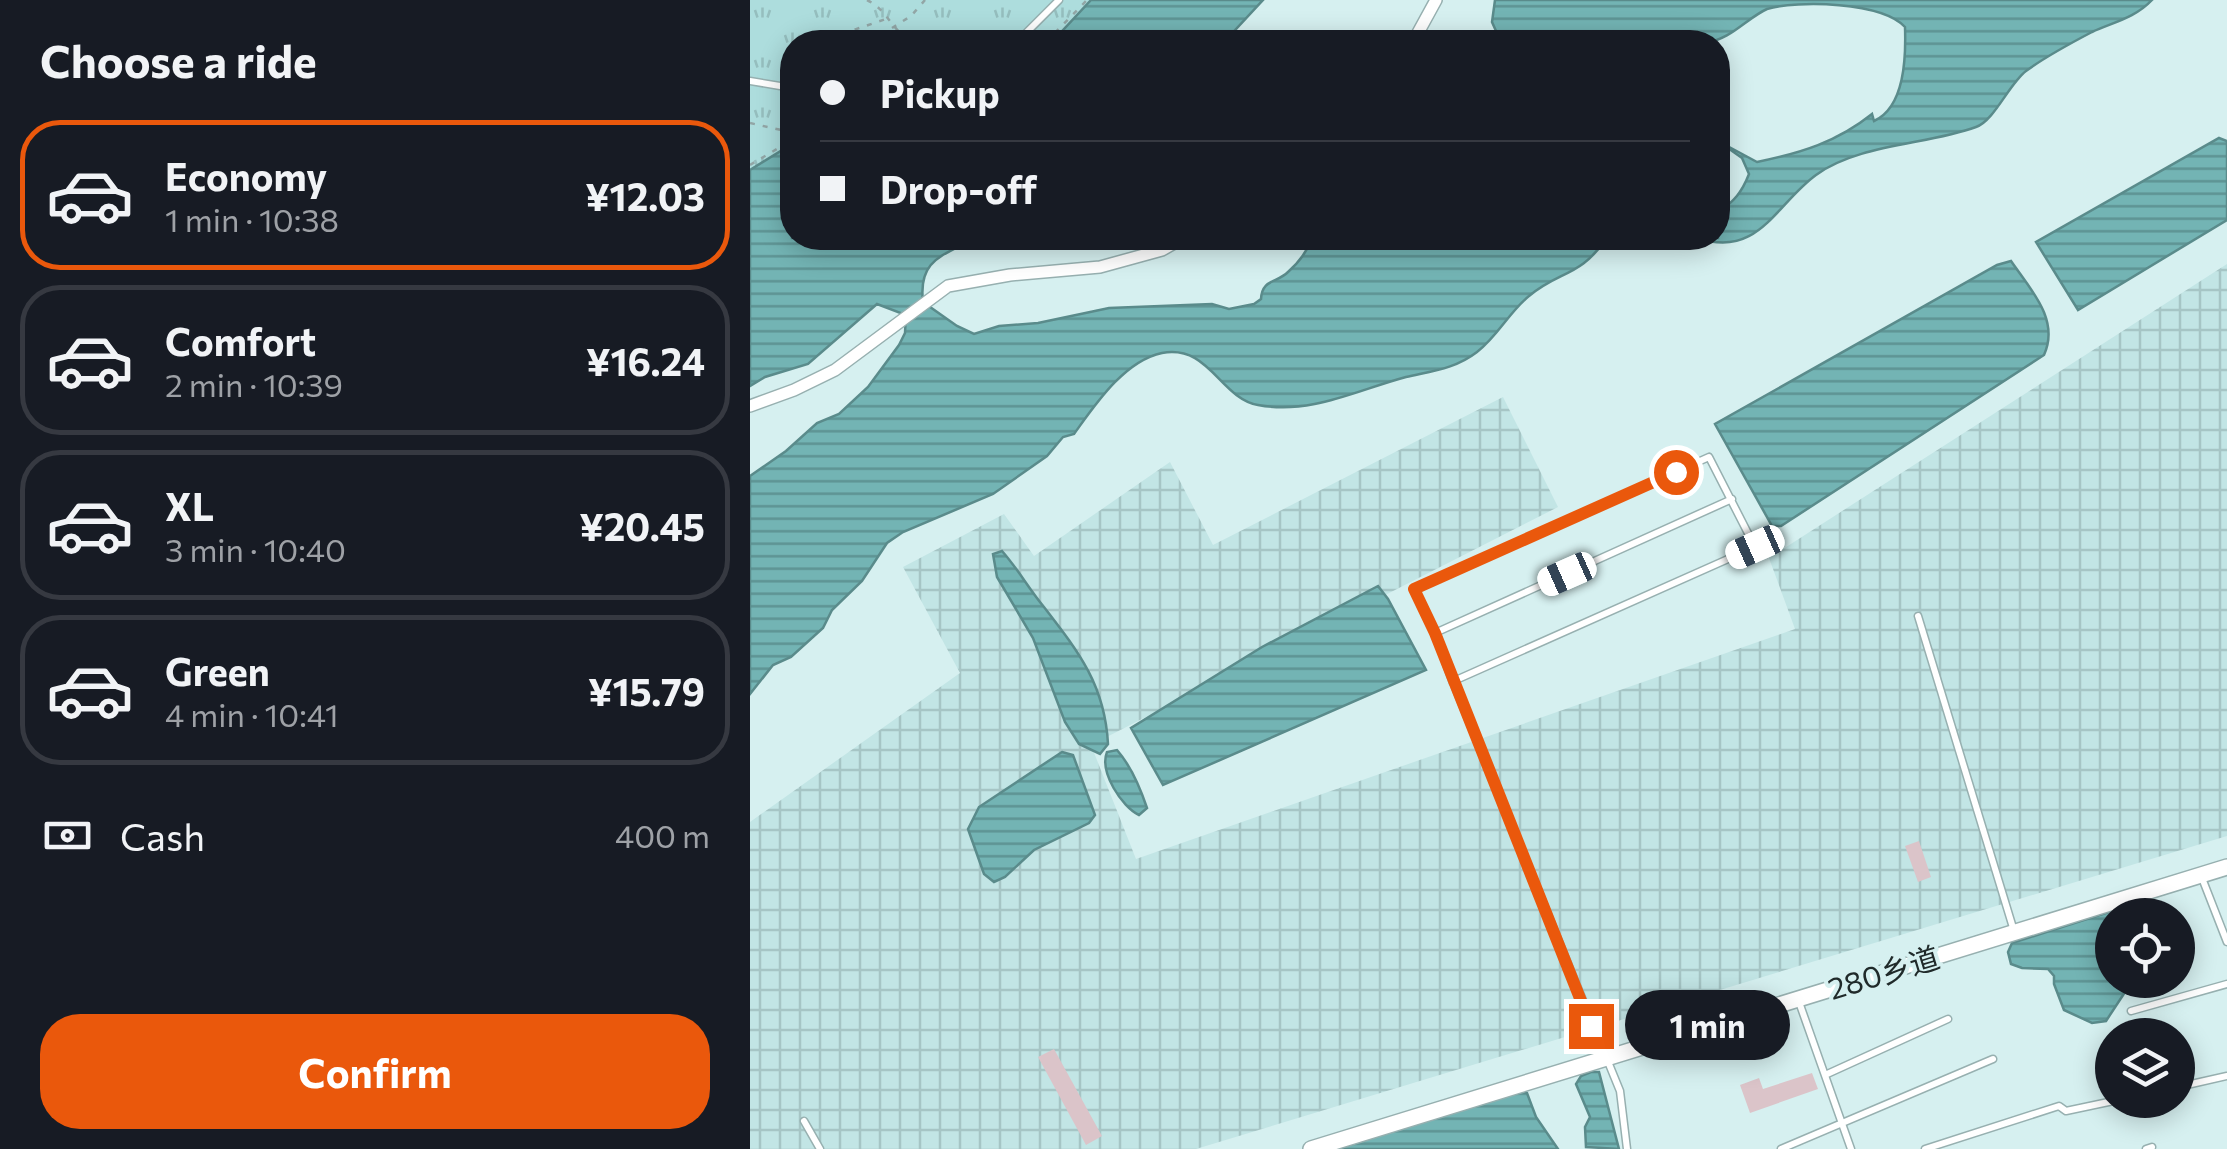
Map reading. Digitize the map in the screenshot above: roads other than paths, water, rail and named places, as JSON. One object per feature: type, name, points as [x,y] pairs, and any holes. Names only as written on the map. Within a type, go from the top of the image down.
[{"type":"street","points":[[1419,30],[1436,0]]},
{"type":"street","points":[[750,406],[835,370],[931,296],[959,283],[1100,267],[1162,250]]},
{"type":"street","name":"280乡道","points":[[1310,1149],[2227,867]]},
{"type":"lane","points":[[1030,30],[1060,0]]},
{"type":"lane","points":[[750,81],[780,86]]},
{"type":"lane","points":[[1454,687],[1463,674],[1755,547],[1708,457],[1414,589],[1435,633],[1454,687],[1620,1091],[1627,1149]]},
{"type":"lane","points":[[1435,633],[1732,500]]},
{"type":"lane","points":[[1918,616],[2015,934]]},
{"type":"lane","points":[[2201,875],[2227,942]]},
{"type":"lane","points":[[2131,1012],[2227,984]]},
{"type":"lane","points":[[1798,1001],[1851,1149]]},
{"type":"lane","points":[[1824,1075],[1948,1018]]},
{"type":"lane","points":[[1781,1149],[1993,1058]]},
{"type":"lane","points":[[2195,1083],[2227,1076]]},
{"type":"lane","points":[[1925,1149],[2059,1106],[2066,1112],[2095,1105]]},
{"type":"lane","points":[[804,1121],[820,1149]]}]
